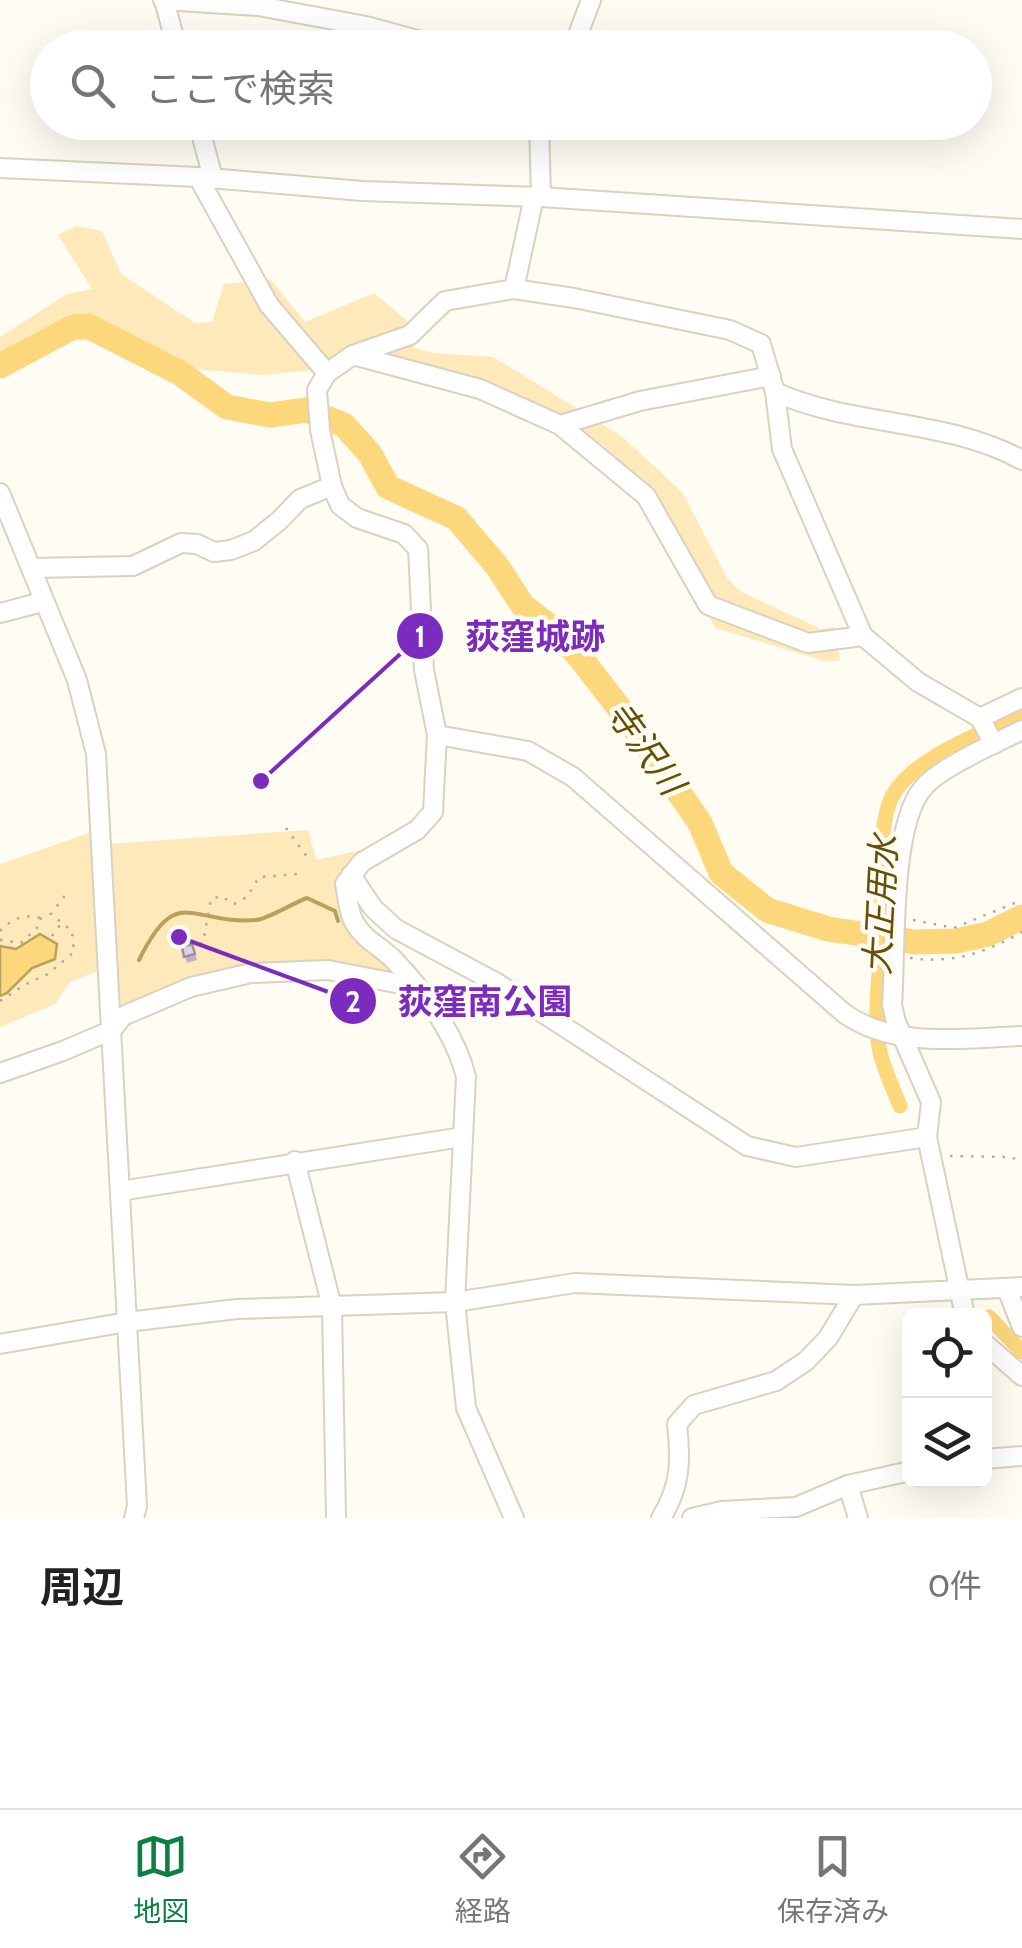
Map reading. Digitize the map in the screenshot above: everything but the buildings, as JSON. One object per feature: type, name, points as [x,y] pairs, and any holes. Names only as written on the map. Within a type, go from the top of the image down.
[{"type":"street","points":[[172,30],[164,0],[258,6],[381,30]]},
{"type":"street","points":[[580,30],[590,0]]},
{"type":"street","points":[[201,140],[206,178],[269,305],[327,373]]},
{"type":"street","points":[[514,290],[538,197],[538,140]]},
{"type":"street","points":[[0,168],[538,197],[1022,229]]},
{"type":"street","points":[[514,1518],[466,1408],[454,1302],[466,1077],[460,1050],[416,987],[352,920],[345,884],[362,862],[418,830],[434,812],[438,735],[424,670],[418,549],[404,534],[358,518],[340,504],[332,486],[320,430],[316,390],[327,373],[352,354],[410,335],[445,302],[514,290],[574,298],[730,330],[762,344],[773,384],[782,449],[863,636],[918,682],[987,730],[1022,730]]},
{"type":"street","points":[[352,354],[480,389],[560,425],[646,496],[708,605],[808,643],[863,636]]},
{"type":"street","points":[[560,425],[640,400],[773,384],[801,403],[959,435],[1022,460]]},
{"type":"street","points":[[32,568],[133,566],[181,543],[197,544],[214,552],[231,550],[254,540],[300,499],[332,486]]},
{"type":"street","points":[[0,493],[77,680],[96,754],[138,1506],[134,1518]]},
{"type":"street","points":[[0,613],[42,602]]},
{"type":"street","points":[[963,1308],[928,1146],[931,1102],[897,1035],[892,1005],[902,835],[916,797],[1022,698]]},
{"type":"street","points":[[438,735],[528,751],[573,777],[846,1014],[870,1030],[921,1039],[1022,1036]]},
{"type":"street","points":[[351,874],[372,908],[396,928],[497,983],[747,1146],[796,1157],[928,1146]]},
{"type":"street","points":[[0,1073],[112,1030],[123,1016],[191,987],[251,974],[328,970],[416,987]]},
{"type":"street","points":[[120,1191],[462,1137]]},
{"type":"street","points":[[295,1161],[332,1306],[336,1518]]},
{"type":"street","points":[[0,1344],[127,1322],[237,1309],[454,1302],[574,1283],[854,1295],[1014,1288],[1022,1328]]},
{"type":"street","points":[[661,1518],[676,1494],[681,1459],[677,1424],[694,1404],[776,1381],[806,1361],[828,1338],[854,1295]]},
{"type":"street","points":[[992,1350],[1022,1376]]},
{"type":"street","points":[[992,1458],[1022,1456]]},
{"type":"street","points":[[692,1518],[796,1506],[848,1485],[902,1473]]},
{"type":"street","points":[[848,1485],[858,1518]]},
{"type":"path","points":[[286,828],[310,861]]},
{"type":"path","points":[[184,948],[203,943],[212,899],[222,896],[234,904],[247,897],[258,877],[298,874]]},
{"type":"path","points":[[0,931],[12,919],[51,914],[69,890]]},
{"type":"path","points":[[897,920],[954,928],[1022,900]]},
{"type":"path","points":[[0,1001],[48,974],[74,952],[72,931],[51,914]]},
{"type":"path","points":[[0,940],[20,943],[40,926],[42,918]]},
{"type":"path","points":[[52,936],[62,922]]},
{"type":"path","points":[[896,954],[931,961],[970,958],[1022,932]]},
{"type":"path","points":[[928,1146],[1022,1162]]},
{"type":"shaded area","points":[[76,226],[102,231],[121,274],[195,323],[212,322],[224,284],[271,280],[305,322],[374,293],[412,325],[414,348],[493,357],[620,435],[682,492],[727,578],[741,592],[821,629],[835,627],[840,660],[828,662],[716,628],[666,549],[660,505],[603,445],[480,379],[356,366],[262,375],[185,368],[108,341],[65,340],[20,363],[0,364],[0,337],[67,294],[92,289],[58,235]]},
{"type":"shaded area","points":[[308,830],[316,860],[384,845],[360,859],[349,927],[400,977],[246,968],[119,1014],[115,964],[70,982],[55,1004],[0,1027],[0,864],[92,832],[95,845]]},
{"type":"shaded area","points":[[40,934],[57,944],[55,959],[32,968],[0,996],[0,946],[16,949]]},
{"type":"waterway","name":"寺沢川","points":[[0,366],[73,327],[88,326],[180,373],[227,407],[270,415],[307,410],[344,425],[370,454],[388,487],[456,518],[497,566],[523,606],[579,656],[700,823],[721,873],[767,910],[828,929],[915,942],[956,941],[988,934],[1022,917]]},
{"type":"waterway","name":"大正用水","points":[[900,1106],[881,1057],[877,1028],[882,847],[887,809],[893,795],[916,769],[951,747],[1022,714]]},
{"type":"waterway","points":[[139,960],[152,936],[176,914],[256,920],[307,898],[335,911],[338,921]]},
{"type":"waterway","name":"大正用水","points":[[992,1320],[1022,1352]]},
{"type":"place","name":"荻窪城跡","points":[[261,781]]},
{"type":"place","name":"荻窪南公園","points":[[179,937]]}]
